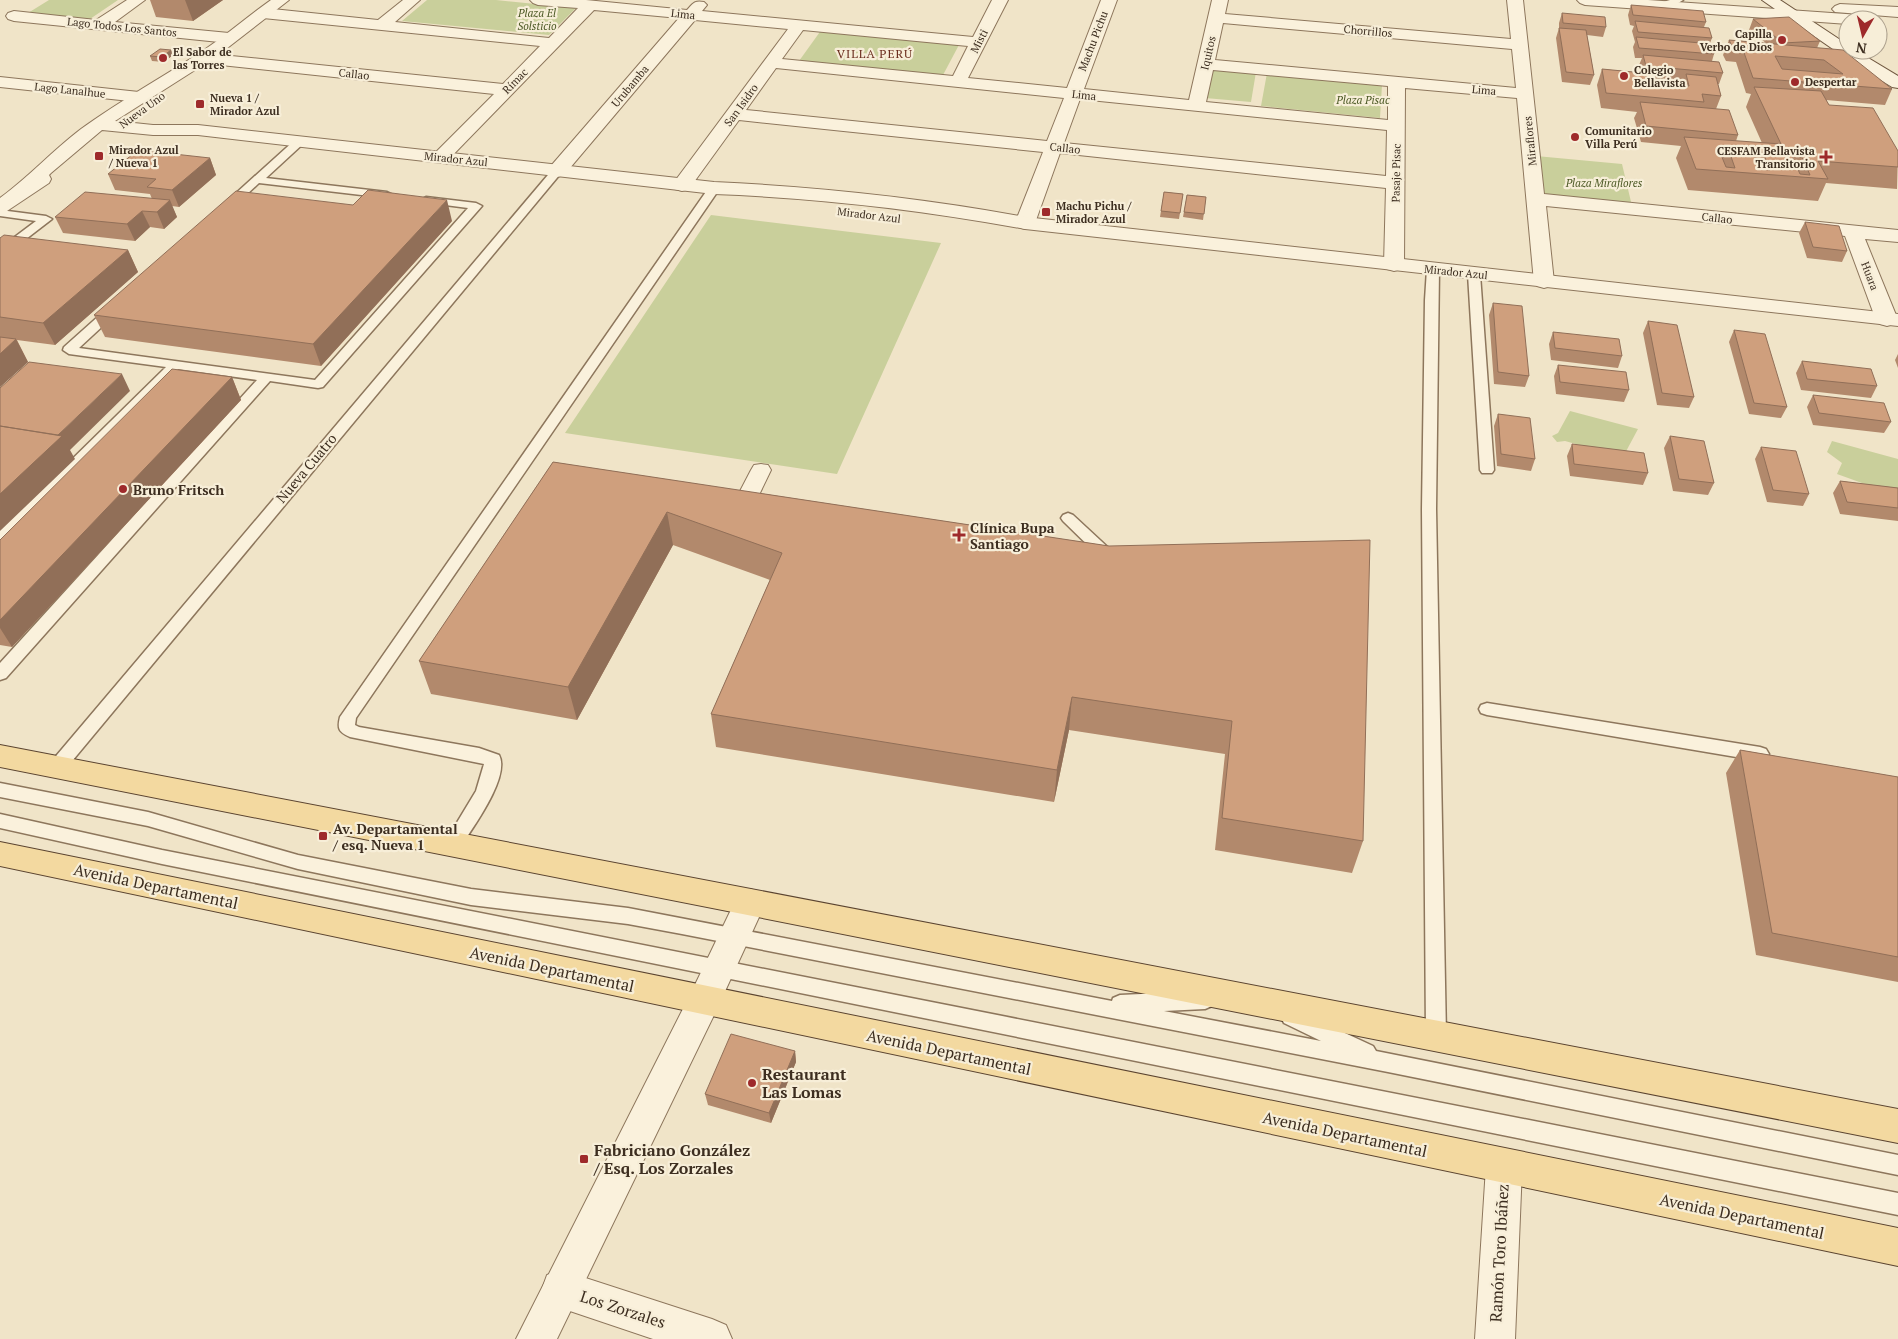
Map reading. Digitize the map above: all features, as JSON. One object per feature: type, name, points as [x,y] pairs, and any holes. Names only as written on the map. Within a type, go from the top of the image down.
[{"type":"main road","points":[[0,756],[1898,1126]]},
{"type":"main road","name":"Avenida Departamental","points":[[0,854],[1898,1248]]},
{"type":"street","points":[[99,25],[136,0]]},
{"type":"street","name":"Nueva Uno","points":[[0,207],[26,188],[70,162],[117,121],[139,97],[202,58],[281,0]]},
{"type":"street","points":[[382,25],[412,0]]},
{"type":"street","name":"Lima","points":[[538,0],[978,42]]},
{"type":"street","name":"Urubamba","points":[[557,171],[703,0]]},
{"type":"street","name":"Misti","points":[[958,82],[1000,0]]},
{"type":"street","name":"Machu Pichu","points":[[1025,223],[1109,0]]},
{"type":"street","name":"Iquitos","points":[[1196,106],[1220,0]]},
{"type":"street","name":"Miraflores","points":[[1515,0],[1544,282]]},
{"type":"street","points":[[1585,0],[1654,6],[1798,7],[1898,12]]},
{"type":"street","points":[[1731,0],[1774,2],[1798,7],[1820,18],[1838,30]]},
{"type":"street","points":[[0,25],[34,4]]},
{"type":"street","name":"Rímac","points":[[441,157],[590,5]]},
{"type":"street","points":[[1798,7],[1898,81]]},
{"type":"street","points":[[263,13],[553,43]]},
{"type":"street","name":"Lago Todos Los Santos","points":[[14,16],[230,38]]},
{"type":"street","name":"Chorrillos","points":[[1216,18],[1520,45]]},
{"type":"street","points":[[1820,18],[1838,19]]},
{"type":"street","name":"San Isidro","points":[[682,185],[799,25]]},
{"type":"street","name":"Nueva Uno","points":[[117,121],[181,80],[202,58]]},
{"type":"street","name":"Callao","points":[[202,58],[507,90]]},
{"type":"street","points":[[1876,60],[1898,81]]},
{"type":"street","name":"Lima","points":[[771,63],[1397,126]]},
{"type":"street","name":"Lima","points":[[1205,64],[1525,94]]},
{"type":"street","name":"Pasaje Pisac","points":[[1394,265],[1397,82]]},
{"type":"street","name":"Lago Lanalhue","points":[[4,85],[139,97]]},
{"type":"street","name":"Callao","points":[[734,114],[1396,183]]},
{"type":"street","name":"Mirador Azul","points":[[117,121],[153,130],[198,130],[714,188],[764,200],[852,214],[947,223],[1025,223],[1894,321]]},
{"type":"street","name":"Callao","points":[[1536,199],[1898,236]]},
{"type":"street","name":"Huara","points":[[1853,232],[1894,321]]},
{"type":"street","points":[[735,522],[761,470]]},
{"type":"street","points":[[536,1339],[704,1001],[750,902]]},
{"type":"street","name":"Ramón Toro Ibáñez","points":[[1495,1339],[1504,1167]]},
{"type":"street","name":"Los Zorzales","points":[[561,1289],[712,1339]]},
{"type":"lane","points":[[1654,6],[1678,0]]},
{"type":"lane","points":[[221,212],[300,142]]},
{"type":"lane","name":"Nueva Cuatro","points":[[57,767],[557,171]]},
{"type":"lane","points":[[127,298],[69,350],[318,384],[476,206],[258,180]]},
{"type":"lane","points":[[453,844],[489,782],[494,770],[493,760],[479,755],[356,733],[346,728],[348,717],[714,188]]},
{"type":"lane","points":[[0,213],[46,219],[0,254]]},
{"type":"lane","points":[[18,240],[37,242]]},
{"type":"lane","points":[[1434,269],[1431,300],[1429,509],[1436,1036]]},
{"type":"lane","points":[[1474,274],[1487,470]]},
{"type":"lane","points":[[0,539],[175,365]]},
{"type":"lane","points":[[0,674],[7,656],[267,377]]},
{"type":"lane","points":[[1068,518],[1108,558],[1128,557]]},
{"type":"lane","points":[[1487,709],[1780,758]]},
{"type":"lane","points":[[0,790],[148,819],[298,862],[461,895],[502,902],[628,916],[1388,1063],[1898,1165]]},
{"type":"lane","points":[[0,821],[182,861],[1898,1204]]},
{"type":"lane","points":[[1094,1006],[1249,998],[1388,1063]]},
{"type":"green space","points":[[49,0],[118,0],[90,19],[28,13]]},
{"type":"green space","name":"Plaza El Solsticio","points":[[427,0],[496,0],[576,8],[549,35],[402,21]]},
{"type":"green space","points":[[822,29],[960,43],[943,75],[799,61]]},
{"type":"green space","points":[[1212,68],[1256,72],[1251,102],[1205,98]]},
{"type":"green space","name":"Plaza Pisac","points":[[1267,73],[1382,85],[1380,118],[1261,106]]},
{"type":"green space","name":"Plaza Miraflores","points":[[1536,156],[1622,164],[1632,206],[1540,197]]},
{"type":"green space","points":[[711,215],[941,243],[837,474],[565,433]]},
{"type":"green space","points":[[1570,411],[1638,429],[1623,457],[1565,441],[1557,442],[1552,436],[1558,433]]},
{"type":"green space","points":[[1832,441],[1898,459],[1898,490],[1873,487],[1837,474],[1842,463],[1827,452]]},
{"type":"building","points":[[1631,5],[1703,11],[1706,22],[1633,15]]},
{"type":"building","points":[[1562,13],[1605,17],[1606,27],[1563,23]]},
{"type":"building","points":[[1789,17],[1820,41],[1783,43],[1753,19]]},
{"type":"building","points":[[1635,21],[1709,28],[1712,38],[1638,32]]},
{"type":"building","points":[[1559,28],[1586,30],[1594,75],[1566,72]]},
{"type":"building","points":[[1636,37],[1711,44],[1714,54],[1639,48]]},
{"type":"building","points":[[1729,40],[1838,50],[1838,60],[1856,60],[1892,89],[1753,78],[1742,47],[1732,46]],"holes":[[[1775,56],[1824,60],[1843,74],[1782,69]]]},
{"type":"building","points":[[160,49],[171,50],[162,57],[150,56]]},
{"type":"building","points":[[1643,55],[1719,62],[1723,73],[1646,66]]},
{"type":"building","points":[[1602,69],[1654,74],[1655,79],[1663,79],[1664,84],[1689,86],[1686,74],[1716,77],[1721,96],[1702,94],[1704,102],[1606,93]]},
{"type":"building","points":[[1754,87],[1821,91],[1829,105],[1873,108],[1898,151],[1898,167],[1818,161],[1828,179],[1696,169],[1684,137],[1781,144]],"holes":[[[1719,150],[1729,151],[1735,168],[1726,167]],[[1753,152],[1763,152],[1770,170],[1760,169]],[[1792,156],[1802,157],[1810,175],[1800,174]]]},
{"type":"building","points":[[1640,102],[1729,110],[1738,135],[1646,126]]},
{"type":"building","points":[[138,150],[210,158],[172,190],[147,187],[156,179],[108,174]]},
{"type":"building","points":[[368,190],[447,200],[313,344],[94,315],[236,191],[353,205]]},
{"type":"building","points":[[85,192],[170,200],[157,212],[142,211],[127,224],[55,217]]},
{"type":"building","points":[[1164,192],[1183,194],[1180,213],[1161,211]]},
{"type":"building","points":[[1187,195],[1206,197],[1204,214],[1184,212]]},
{"type":"building","points":[[1805,222],[1839,226],[1847,251],[1813,247]]},
{"type":"building","points":[[4,235],[128,250],[43,323],[0,317],[0,238]]},
{"type":"building","points":[[1493,303],[1522,306],[1529,376],[1498,372]]},
{"type":"building","points":[[1648,321],[1677,325],[1694,397],[1662,393]]},
{"type":"building","points":[[1734,330],[1765,334],[1787,407],[1754,403]]},
{"type":"building","points":[[1553,332],[1619,339],[1622,356],[1555,348]]},
{"type":"building","points":[[0,337],[16,339],[0,354]]},
{"type":"building","points":[[1802,361],[1871,369],[1877,386],[1807,379]]},
{"type":"building","points":[[29,362],[122,374],[58,435],[0,426],[0,388]]},
{"type":"building","points":[[1558,365],[1626,372],[1629,390],[1560,382]]},
{"type":"building","points":[[172,369],[232,377],[0,620],[0,540]]},
{"type":"building","points":[[1813,395],[1884,403],[1891,422],[1819,413]]},
{"type":"building","points":[[1498,414],[1530,418],[1535,459],[1501,454]]},
{"type":"building","points":[[0,426],[62,436],[0,494]]},
{"type":"building","points":[[1670,436],[1704,441],[1714,483],[1679,479]]},
{"type":"building","points":[[1572,444],[1644,453],[1648,473],[1574,464]]},
{"type":"building","points":[[1761,447],[1796,451],[1809,494],[1773,490]]},
{"type":"building","points":[[553,462],[1109,546],[1370,540],[1363,841],[1222,818],[1232,721],[1072,697],[1057,770],[711,714],[782,553],[667,512],[568,687],[419,661]]},
{"type":"building","points":[[1840,481],[1898,488],[1898,508],[1847,502]]},
{"type":"building","points":[[1740,750],[1898,777],[1898,957],[1772,933]]},
{"type":"building","name":"Restaurant Las Lomas","points":[[731,1034],[795,1051],[769,1113],[705,1094]]},
{"type":"place","name":"Capilla Verbo de Dios","points":[[1782,40]]},
{"type":"place","name":"El Sabor de las Torres","points":[[163,58]]},
{"type":"place","name":"Colegio Bellavista","points":[[1624,76]]},
{"type":"place","name":"Despertar","points":[[1795,82]]},
{"type":"place","name":"Nueva 1 / Mirador Azul","points":[[200,104]]},
{"type":"place","name":"Comunitario Villa Perú","points":[[1575,137]]},
{"type":"place","name":"Mirador Azul / Nueva 1","points":[[99,156]]},
{"type":"place","name":"CESFAM Bellavista Transitorio","points":[[1826,157]]},
{"type":"place","name":"Machu Pichu / Mirador Azul","points":[[1046,212]]},
{"type":"place","name":"Bruno Fritsch","points":[[123,489]]},
{"type":"place","name":"Clínica Bupa Santiago","points":[[959,535]]},
{"type":"place","name":"Av. Departamental / esq. Nueva 1","points":[[323,836]]},
{"type":"place","name":"Restaurant Las Lomas","points":[[752,1083]]},
{"type":"place","name":"Fabriciano González / Esq. Los Zorzales","points":[[584,1159]]},
{"type":"district","name":"VILLA PERÚ","points":[[875,53]]}]
